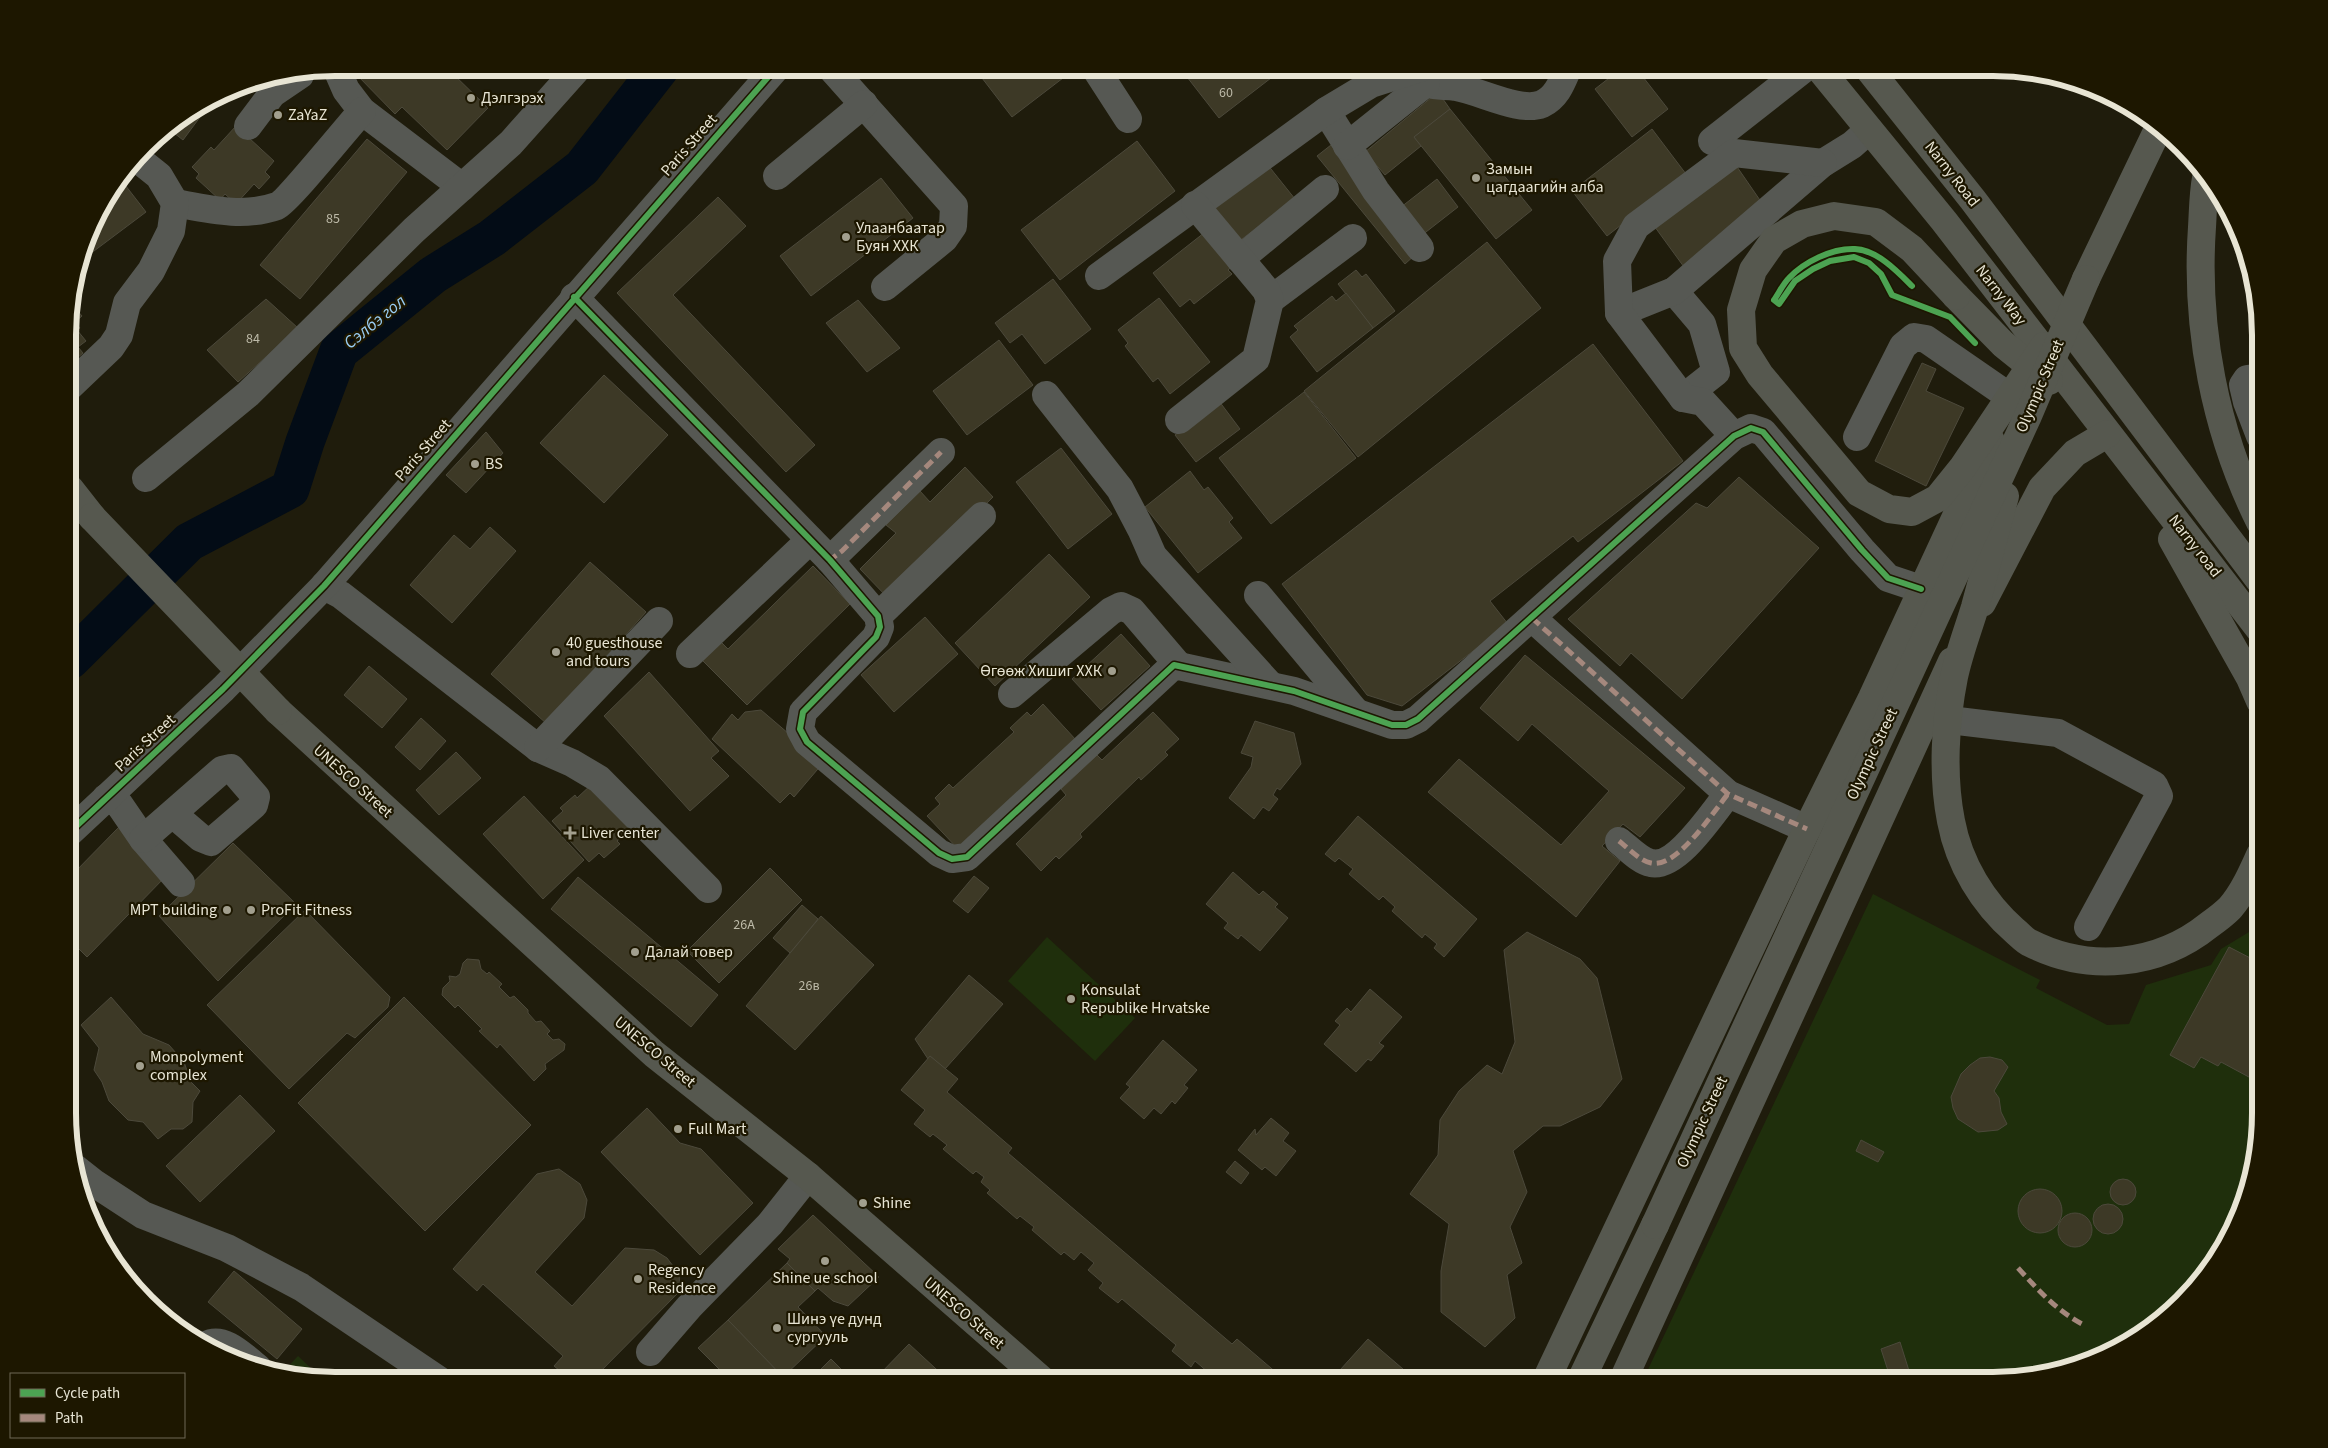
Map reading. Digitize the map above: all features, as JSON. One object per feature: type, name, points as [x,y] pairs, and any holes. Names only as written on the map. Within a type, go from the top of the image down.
[{"type":"main road","points":[[1825,76],[1869,130]]},
{"type":"main road","name":"Narny Road","points":[[1874,76],[1973,200],[2252,570]]},
{"type":"main road","name":"Narny Way","points":[[1869,130],[1944,221],[2030,350],[2100,426],[2129,462]]},
{"type":"main road","name":"Olympic Street","points":[[1585,1372],[1655,1225],[2018,408],[2086,279],[2155,135]]},
{"type":"main road","points":[[2205,187],[2200,257],[2203,330],[2218,410],[2245,492],[2252,506]]},
{"type":"main road","points":[[1944,221],[1973,200]]},
{"type":"main road","points":[[2086,279],[2046,344],[1963,467],[1938,498],[1912,512],[1889,509],[1859,493],[1760,375],[1743,348],[1741,310],[1753,270],[1774,240],[1802,224],[1834,216],[1876,222],[1912,249],[2003,344],[2030,350],[2018,408],[1954,677],[1947,731],[1946,774],[1951,822],[1963,860],[1982,897],[2003,921],[2029,943],[2060,955],[2093,963],[2125,962],[2162,954],[2199,934],[2230,908],[2252,874]]},
{"type":"main road","points":[[1550,1372],[1807,829],[1872,698],[1921,588],[2018,408]]},
{"type":"main road","points":[[1627,1372],[1952,661],[2042,488],[2100,426]]},
{"type":"main road","points":[[2129,462],[2252,684]]},
{"type":"main road","name":"Narny road","points":[[2129,462],[2252,620]]},
{"type":"main road","name":"UNESCO Street","points":[[76,497],[92,517],[278,712],[654,1054],[808,1176],[1033,1372]]},
{"type":"main road","points":[[1899,636],[1906,657],[1912,666],[1929,670],[1952,661]]},
{"type":"main road","points":[[1872,698],[1890,687],[1901,691],[1913,703],[1925,722]]},
{"type":"street","points":[[340,76],[346,90],[362,111],[462,187]]},
{"type":"street","points":[[146,478],[248,394],[414,230],[511,143],[571,76]]},
{"type":"street","name":"Paris Street","points":[[76,826],[223,689],[324,586],[574,297],[769,76]]},
{"type":"street","points":[[838,76],[954,206],[953,226],[944,239],[885,287]]},
{"type":"street","points":[[1100,76],[1128,119]]},
{"type":"street","points":[[1099,276],[1326,111],[1371,84],[1392,76]]},
{"type":"street","points":[[1347,146],[1418,76]]},
{"type":"street","points":[[1426,76],[1456,87],[1486,94],[1510,104],[1529,107],[1542,104],[1552,97],[1559,89],[1565,76]]},
{"type":"street","points":[[1712,141],[1795,76]]},
{"type":"street","points":[[248,126],[272,94],[292,80]]},
{"type":"street","points":[[777,176],[864,104]]},
{"type":"street","points":[[175,202],[223,212],[257,210],[280,205],[362,111]]},
{"type":"street","points":[[1326,111],[1376,191],[1420,248]]},
{"type":"street","points":[[1619,313],[1674,291],[1823,163],[1852,145],[1869,130]]},
{"type":"street","points":[[1734,436],[1703,402],[1683,398],[1619,313],[1617,261],[1636,226],[1734,153],[1823,163]]},
{"type":"street","points":[[76,380],[111,347],[118,334],[127,303],[151,271],[171,230],[175,202],[159,176],[143,163]]},
{"type":"street","points":[[1240,259],[1325,189]]},
{"type":"street","points":[[1179,420],[1256,359],[1270,300],[1266,290],[1195,205]]},
{"type":"street","points":[[1270,300],[1353,238]]},
{"type":"street","points":[[1674,291],[1702,324],[1716,372],[1683,398]]},
{"type":"street","points":[[574,297],[830,560],[878,616],[880,627],[876,637],[803,712],[800,729],[807,742],[939,853],[952,859],[967,857],[1174,665],[1194,671],[1294,691],[1392,725],[1406,725],[1418,719],[1734,436],[1751,428],[1763,432],[1862,550],[1888,578],[1921,588]]},
{"type":"street","points":[[1857,436],[1904,346],[1914,337],[1926,339],[2018,408]]},
{"type":"street","points":[[2252,378],[2247,379],[2243,385],[2246,402],[2252,417]]},
{"type":"street","points":[[1046,395],[1120,488],[1142,531],[1152,556],[1270,685]]},
{"type":"street","points":[[830,560],[941,452]]},
{"type":"street","points":[[878,616],[982,516]]},
{"type":"street","points":[[690,654],[810,540]]},
{"type":"street","points":[[324,586],[341,595],[538,748],[572,763],[599,779],[708,889]]},
{"type":"street","points":[[1258,595],[1356,712]]},
{"type":"street","points":[[1012,694],[1111,611],[1121,606],[1132,611],[1179,666]]},
{"type":"street","points":[[1532,618],[1728,794],[1807,829]]},
{"type":"street","points":[[538,748],[659,621]]},
{"type":"street","points":[[1925,722],[1940,719],[2058,733],[2154,785],[2159,796],[2088,928]]},
{"type":"street","points":[[1619,842],[1649,863],[1662,864],[1673,858],[1687,844],[1728,794]]},
{"type":"street","points":[[106,798],[119,804],[143,839],[181,883]]},
{"type":"street","points":[[143,839],[173,814]]},
{"type":"street","points":[[84,1175],[143,1215],[227,1248],[301,1287],[427,1372]]},
{"type":"street","points":[[650,1352],[689,1307],[770,1224],[808,1176]]},
{"type":"street","points":[[218,1344],[226,1344],[237,1352]]},
{"type":"green space","points":[[1873,894],[2040,980],[2036,988],[2107,1025],[2129,1024],[2146,985],[2211,965],[2221,949],[2252,930],[2252,1113],[2250,1146],[2243,1180],[2232,1212],[2208,1257],[2176,1296],[2137,1328],[2092,1352],[2060,1363],[2026,1370],[1993,1372],[1647,1372]]},
{"type":"green space","name":"Konsulat Republike Hrvatske","points":[[1047,937],[1135,1018],[1095,1061],[1008,981]]},
{"type":"green space","points":[[298,1356],[313,1371],[302,1370],[287,1367]]},
{"type":"building","points":[[358,76],[455,76],[488,108],[447,150],[402,107],[395,114]]},
{"type":"building","points":[[985,76],[1061,76],[1063,78],[1012,117],[982,78]]},
{"type":"building","points":[[1186,76],[1274,76],[1219,118]]},
{"type":"building","points":[[1612,76],[1642,76],[1668,109],[1632,137],[1595,89]]},
{"type":"building","points":[[1438,92],[1450,109],[1414,137],[1421,146],[1385,175],[1365,152]]},
{"type":"building","name":"Замын цагдаагийн алба","points":[[1450,109],[1532,210],[1496,239],[1414,137]]},
{"type":"building","points":[[203,113],[183,140],[174,133]]},
{"type":"building","points":[[236,126],[274,161],[265,172],[270,177],[259,189],[254,184],[236,204],[225,194],[220,200],[196,178],[199,174],[192,167],[211,147],[214,150]]},
{"type":"building","points":[[1652,129],[1686,174],[1607,236],[1572,191]]},
{"type":"building","points":[[367,139],[407,172],[300,299],[260,265]]},
{"type":"building","points":[[1137,141],[1175,191],[1060,280],[1021,230]]},
{"type":"building","points":[[1331,145],[1416,254],[1405,264],[1317,156]]},
{"type":"building","points":[[1733,161],[1764,206],[1684,267],[1652,223]]},
{"type":"building","points":[[1267,164],[1295,199],[1238,242],[1211,208]]},
{"type":"building","name":"Улаанбаатар Буян ХХК","points":[[881,178],[913,218],[811,296],[780,256]]},
{"type":"building","points":[[1437,179],[1458,207],[1417,239],[1396,211]]},
{"type":"building","points":[[125,185],[146,212],[89,255],[103,221]]},
{"type":"building","points":[[718,197],[746,226],[673,295],[815,445],[786,472],[617,293]]},
{"type":"building","points":[[1209,229],[1236,263],[1228,270],[1232,274],[1194,304],[1190,299],[1180,307],[1153,273]]},
{"type":"building","points":[[1487,242],[1541,308],[1358,457],[1304,391]]},
{"type":"building","points":[[1356,270],[1362,277],[1366,274],[1395,311],[1373,328],[1338,284]]},
{"type":"building","points":[[1053,279],[1091,329],[1045,364],[1022,334],[1010,343],[995,323]]},
{"type":"building","points":[[1346,293],[1373,328],[1317,372],[1290,337],[1298,330],[1294,326],[1332,296],[1336,301]]},
{"type":"building","points":[[1159,298],[1210,362],[1170,394],[1158,378],[1153,382],[1125,346],[1128,343],[1118,330]]},
{"type":"building","points":[[266,299],[298,328],[238,382],[207,350]]},
{"type":"building","points":[[858,300],[900,348],[867,372],[826,323]]},
{"type":"building","points":[[77,311],[82,316],[77,320]]},
{"type":"building","points":[[77,324],[80,328],[77,330],[86,341],[78,347],[83,353],[76,359]]},
{"type":"building","points":[[999,340],[1033,385],[967,435],[933,391]]},
{"type":"building","points":[[1593,344],[1683,461],[1578,542],[1573,536],[1490,601],[1508,624],[1402,706],[1367,695],[1282,584]]},
{"type":"building","points":[[1922,363],[1936,369],[1926,391],[1964,408],[1926,486],[1875,461]]},
{"type":"building","points":[[604,375],[668,435],[604,503],[540,443]]},
{"type":"building","points":[[1304,392],[1356,458],[1271,524],[1219,458]]},
{"type":"building","points":[[1219,401],[1240,429],[1196,462],[1175,435]]},
{"type":"building","name":"BS","points":[[486,432],[503,453],[466,493],[446,475]]},
{"type":"building","points":[[1061,448],[1112,514],[1068,549],[1016,482]]},
{"type":"building","points":[[965,467],[993,497],[889,599],[860,569],[896,533],[886,525],[920,491],[930,502]]},
{"type":"building","points":[[1190,471],[1204,490],[1208,487],[1233,518],[1229,522],[1242,538],[1198,573],[1145,507]]},
{"type":"building","points":[[1739,477],[1819,548],[1682,699],[1631,653],[1620,666],[1568,619],[1696,503],[1707,508]]},
{"type":"building","points":[[490,527],[516,551],[452,623],[410,585],[454,535],[470,549]]},
{"type":"building","points":[[1049,554],[1090,597],[995,686],[955,643]]},
{"type":"building","points":[[590,562],[646,612],[547,724],[491,674]]},
{"type":"building","points":[[813,566],[850,604],[747,705],[702,660],[720,641],[728,649]]},
{"type":"building","points":[[925,617],[958,654],[894,712],[861,675]]},
{"type":"building","name":"Өгөөж Хишиг ХХК","points":[[1121,634],[1150,666],[1101,710],[1072,679]]},
{"type":"building","points":[[1525,655],[1685,788],[1640,837],[1623,824],[1602,846],[1620,861],[1576,917],[1428,792],[1459,759],[1561,845],[1609,791],[1532,724],[1518,741],[1480,708]]},
{"type":"building","points":[[369,666],[407,699],[382,728],[344,695]]},
{"type":"building","points":[[649,672],[719,751],[711,758],[729,776],[690,811],[604,716]]},
{"type":"building","points":[[1043,704],[1076,740],[959,850],[927,816],[940,804],[935,798],[949,784],[953,788],[1014,732],[1010,728],[1027,712],[1031,716]]},
{"type":"building","points":[[761,710],[823,763],[794,797],[790,793],[780,803],[712,739],[732,714],[738,720],[745,712]]},
{"type":"building","points":[[1153,712],[1179,739],[1165,752],[1168,755],[1141,780],[1139,777],[1080,834],[1082,837],[1059,859],[1056,856],[1041,871],[1016,844],[1066,795],[1061,789],[1097,755],[1102,760]]},
{"type":"building","points":[[421,718],[446,741],[420,770],[395,747]]},
{"type":"building","points":[[1255,721],[1294,733],[1301,764],[1280,790],[1277,788],[1273,795],[1278,799],[1269,811],[1263,807],[1254,819],[1229,798],[1251,767],[1253,757],[1241,753]]},
{"type":"building","points":[[456,752],[481,778],[439,815],[416,790]]},
{"type":"building","points":[[592,784],[632,828],[617,841],[620,844],[604,858],[599,853],[589,862],[552,821],[563,811],[560,808],[575,795],[577,798]]},
{"type":"building","points":[[524,796],[584,860],[543,899],[483,834]]},
{"type":"building","points":[[1358,816],[1477,919],[1444,957],[1434,948],[1437,944],[1425,934],[1422,938],[1392,911],[1395,907],[1383,896],[1379,900],[1349,874],[1353,869],[1339,858],[1335,862],[1325,854]]},
{"type":"building","points":[[120,826],[167,875],[87,957],[76,946],[76,871]]},
{"type":"building","name":"MPT building","points":[[233,843],[296,904],[218,981],[159,916]]},
{"type":"building","points":[[770,868],[802,900],[719,983],[687,951]]},
{"type":"building","points":[[1233,872],[1259,895],[1263,891],[1278,904],[1275,907],[1288,918],[1260,951],[1241,935],[1238,939],[1224,928],[1228,923],[1206,904]]},
{"type":"building","points":[[974,876],[989,888],[968,913],[953,901]]},
{"type":"building","name":"Далай товер","points":[[578,877],[718,995],[691,1027],[551,909]]},
{"type":"building","points":[[802,905],[818,919],[790,953],[773,938]]},
{"type":"building","points":[[305,910],[390,997],[388,1007],[355,1038],[347,1033],[289,1089],[207,1005]]},
{"type":"building","points":[[821,916],[874,965],[795,1050],[746,1006]]},
{"type":"building","points":[[1527,932],[1580,959],[1597,978],[1622,1079],[1600,1107],[1560,1126],[1543,1126],[1513,1151],[1527,1192],[1510,1227],[1522,1263],[1507,1275],[1515,1318],[1485,1347],[1441,1312],[1441,1271],[1449,1224],[1410,1194],[1438,1155],[1440,1120],[1459,1091],[1487,1065],[1502,1074],[1515,1042],[1504,950]]},
{"type":"building","points":[[2229,947],[2252,959],[2252,1079],[2221,1062],[2218,1066],[2201,1057],[2194,1068],[2170,1055]]},
{"type":"building","points":[[467,959],[479,960],[481,969],[487,974],[489,972],[502,984],[499,987],[510,998],[514,996],[528,1010],[528,1013],[536,1022],[541,1021],[550,1031],[547,1034],[553,1040],[559,1039],[565,1044],[564,1050],[545,1064],[546,1069],[534,1081],[500,1044],[497,1048],[479,1031],[482,1029],[458,1005],[455,1008],[442,995],[443,988],[450,981],[449,976],[456,977],[460,974],[463,963]]},
{"type":"building","points":[[969,975],[1003,1004],[945,1069],[930,1056],[928,1059],[915,1039]]},
{"type":"building","points":[[1370,989],[1402,1017],[1379,1043],[1384,1046],[1371,1061],[1368,1059],[1356,1072],[1324,1044],[1340,1025],[1335,1021],[1347,1008],[1351,1012]]},
{"type":"building","name":"Monpolyment complex","points":[[111,997],[143,1034],[169,1045],[184,1062],[191,1082],[200,1091],[193,1102],[192,1122],[183,1129],[171,1129],[158,1139],[143,1122],[128,1120],[109,1101],[102,1082],[94,1070],[99,1048],[81,1025]]},
{"type":"building","points":[[404,997],[531,1125],[425,1231],[298,1103]]},
{"type":"building","points":[[1163,1040],[1197,1070],[1184,1085],[1188,1088],[1175,1104],[1172,1101],[1161,1114],[1154,1108],[1144,1119],[1120,1098],[1130,1087],[1126,1084]]},
{"type":"building","points":[[930,1056],[958,1079],[947,1092],[1012,1148],[1008,1153],[1232,1344],[1237,1339],[1276,1372],[1208,1372],[1195,1361],[1191,1367],[1172,1351],[1176,1345],[1122,1299],[1118,1303],[1099,1288],[1103,1283],[1088,1270],[1094,1263],[1081,1252],[1074,1260],[1064,1252],[1061,1255],[1032,1230],[1034,1227],[1020,1216],[1017,1219],[987,1193],[990,1190],[981,1182],[984,1177],[976,1171],[973,1174],[943,1149],[947,1145],[933,1134],[930,1137],[914,1124],[925,1110],[901,1090]]},
{"type":"building","points":[[1990,1057],[2002,1060],[2008,1067],[1994,1091],[1999,1098],[2001,1112],[2007,1124],[1998,1130],[1978,1132],[1958,1119],[1951,1097],[1961,1074],[1980,1058]]},
{"type":"building","points":[[240,1095],[275,1131],[200,1202],[166,1166]]},
{"type":"building","points":[[647,1108],[680,1143],[701,1149],[753,1203],[700,1255],[601,1152]]},
{"type":"building","points":[[1271,1118],[1289,1133],[1283,1141],[1296,1151],[1276,1176],[1265,1167],[1262,1170],[1238,1150],[1255,1129],[1256,1135]]},
{"type":"building","points":[[1861,1140],[1884,1152],[1878,1162],[1856,1151]]},
{"type":"building","points":[[1235,1161],[1249,1173],[1241,1184],[1226,1172]]},
{"type":"building","name":"Regency Residence","points":[[559,1169],[580,1184],[587,1200],[584,1218],[535,1272],[572,1306],[625,1248],[654,1250],[667,1258],[679,1274],[680,1291],[600,1372],[561,1372],[554,1366],[563,1356],[483,1284],[477,1291],[453,1269],[537,1174]]},
{"type":"building","points":[[2123,1179],[2132,1183],[2136,1192],[2132,1201],[2123,1205],[2114,1201],[2110,1192],[2114,1183]]},
{"type":"building","points":[[2044,1189],[2056,1195],[2061,1202],[2061,1220],[2056,1227],[2049,1232],[2036,1233],[2028,1230],[2021,1223],[2018,1207],[2021,1199],[2028,1192]]},
{"type":"building","points":[[2108,1204],[2114,1205],[2122,1213],[2122,1225],[2114,1233],[2108,1234],[2102,1233],[2094,1225],[2093,1219],[2094,1213],[2102,1205]]},
{"type":"building","points":[[2075,1213],[2087,1218],[2092,1230],[2087,1242],[2075,1247],[2063,1242],[2058,1230],[2063,1218]]},
{"type":"building","name":"Shine ue school","points":[[813,1215],[879,1277],[848,1306],[833,1301],[818,1288],[815,1291],[787,1263],[790,1259],[778,1249]]},
{"type":"building","name":"Шинэ үе дунд сургууль","points":[[787,1263],[815,1291],[798,1307],[826,1336],[788,1372],[778,1372],[728,1320]]},
{"type":"building","points":[[234,1271],[302,1329],[277,1359],[208,1302]]},
{"type":"building","points":[[728,1320],[778,1372],[722,1372],[698,1348]]},
{"type":"building","points":[[1368,1339],[1403,1369],[1400,1372],[1338,1372]]},
{"type":"building","points":[[1900,1342],[1909,1372],[1888,1372],[1881,1349]]},
{"type":"building","points":[[909,1344],[939,1372],[882,1372]]},
{"type":"building","points":[[831,1359],[843,1371],[842,1372],[818,1372]]},
{"type":"waterway","name":"Сэлбэ гол","points":[[76,654],[189,542],[290,489],[305,442],[339,351],[433,275],[492,238],[582,168],[654,76]]},
{"type":"marked path","points":[[828,559],[830,560],[842,551],[941,452]]},
{"type":"marked path","points":[[1532,618],[1728,794],[1807,829]]},
{"type":"marked path","points":[[1619,841],[1643,860],[1651,863],[1661,862],[1672,857],[1694,838],[1728,794]]},
{"type":"marked path","points":[[2018,1268],[2057,1307],[2084,1325]]},
{"type":"cycle path","points":[[76,826],[223,689],[324,586],[769,76]]},
{"type":"cycle path","points":[[1912,286],[1879,257],[1863,250],[1846,249],[1819,257],[1802,267],[1787,280],[1774,300],[1779,304],[1795,281],[1813,269],[1830,261],[1854,257],[1869,263],[1881,274],[1892,295],[1950,317],[1975,343]]},
{"type":"cycle path","points":[[574,297],[830,560],[878,616],[880,627],[876,637],[803,712],[800,729],[807,742],[939,853],[952,859],[967,857],[1174,665],[1294,691],[1392,725],[1406,725],[1418,719],[1734,436],[1751,428],[1763,432],[1862,550],[1888,578],[1921,589]]},
{"type":"place","name":"Дэлгэрэх","points":[[471,98]]},
{"type":"place","name":"ZaYaZ","points":[[278,115]]},
{"type":"place","name":"Замын цагдаагийн алба","points":[[1476,178]]},
{"type":"place","name":"Улаанбаатар Буян ХХК","points":[[846,237]]},
{"type":"place","name":"BS","points":[[475,464]]},
{"type":"place","name":"40 guesthouse and tours","points":[[556,652]]},
{"type":"place","name":"Өгөөж Хишиг ХХК","points":[[1112,671]]},
{"type":"place","name":"Liver center","points":[[570,833]]},
{"type":"place","name":"MPT building","points":[[227,910]]},
{"type":"place","name":"ProFit Fitness","points":[[251,910]]},
{"type":"place","name":"Далай товер","points":[[635,952]]},
{"type":"place","name":"Konsulat Republike Hrvatske","points":[[1071,999]]},
{"type":"place","name":"Monpolyment complex","points":[[140,1066]]},
{"type":"place","name":"Full Mart","points":[[678,1129]]},
{"type":"place","name":"Shine","points":[[863,1203]]},
{"type":"place","name":"Shine ue school","points":[[825,1261]]},
{"type":"place","name":"Regency Residence","points":[[638,1279]]},
{"type":"place","name":"Шинэ үе дунд сургууль","points":[[777,1328]]}]
